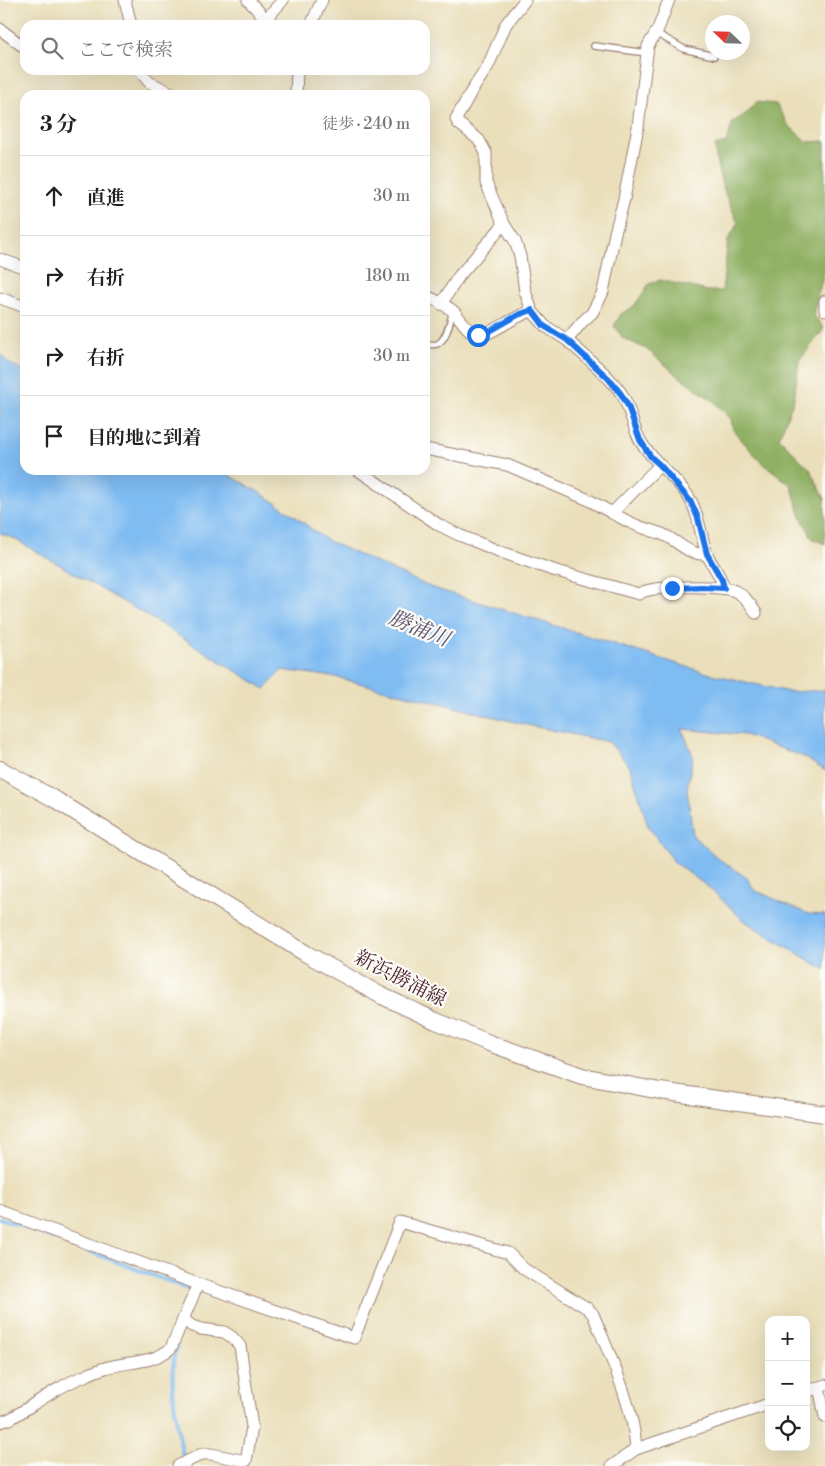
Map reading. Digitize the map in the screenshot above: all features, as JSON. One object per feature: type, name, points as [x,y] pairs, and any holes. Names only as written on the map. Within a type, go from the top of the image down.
[{"type":"main road","name":"新浜勝浦線","points":[[0,769],[56,800],[306,953],[380,994],[436,1021],[582,1076],[660,1091],[825,1114]]},
{"type":"street","points":[[125,0],[130,20]]},
{"type":"street","points":[[248,0],[268,20]]},
{"type":"street","points":[[271,20],[283,0]]},
{"type":"street","points":[[313,20],[322,0]]},
{"type":"street","points":[[525,0],[506,24],[488,66],[456,119],[458,123],[479,140],[486,153],[486,183],[504,224],[515,240],[520,256],[525,291],[532,310],[544,326],[567,340],[608,378],[621,394],[628,406],[640,440],[651,457],[691,502],[698,518],[707,554],[722,580],[724,588]]},
{"type":"street","points":[[567,340],[592,313],[603,292],[636,136],[646,73],[648,46],[656,33],[669,0]]},
{"type":"street","points":[[0,29],[20,43]]},
{"type":"street","points":[[143,75],[149,82],[166,90]]},
{"type":"street","points":[[296,90],[297,75]]},
{"type":"street","points":[[441,304],[459,276],[504,224]]},
{"type":"street","points":[[0,259],[20,266]]},
{"type":"street","points":[[0,298],[20,305]]},
{"type":"street","points":[[430,298],[454,311],[472,332],[478,335],[485,334],[518,315],[532,310]]},
{"type":"street","points":[[825,301],[825,310]]},
{"type":"street","points":[[430,450],[507,464],[589,500],[638,526],[662,534],[690,552],[698,555],[707,554]]},
{"type":"street","points":[[612,513],[660,465]]},
{"type":"street","points":[[365,475],[439,525],[501,552],[553,570],[639,594],[643,590],[702,587],[724,588],[735,591],[746,599],[756,613]]},
{"type":"street","points":[[0,1211],[198,1284],[354,1338],[400,1222],[508,1253],[524,1270],[587,1308],[593,1314],[622,1389],[635,1431],[636,1449]]},
{"type":"street","points":[[0,1422],[10,1419],[86,1375],[106,1368],[163,1355],[171,1348],[198,1284]]},
{"type":"street","points":[[178,1466],[202,1454],[246,1461],[252,1427],[240,1346],[232,1337],[224,1332],[201,1330],[184,1320]]},
{"type":"street","points":[[810,1390],[822,1386],[825,1417]]},
{"type":"street","points":[[612,1466],[636,1449],[765,1405]]},
{"type":"lane","points":[[656,33],[684,49],[705,54]]},
{"type":"lane","points":[[594,46],[647,53]]},
{"type":"lane","points":[[430,344],[436,345],[441,342],[446,334],[454,311]]},
{"type":"green space","points":[[756,102],[776,104],[788,125],[807,142],[825,141],[825,269],[813,314],[824,329],[799,361],[794,399],[779,438],[810,469],[825,499],[825,544],[813,539],[801,517],[791,485],[760,461],[733,430],[731,419],[712,400],[646,349],[623,338],[614,326],[621,314],[634,306],[649,284],[660,280],[708,291],[722,291],[728,240],[738,223],[720,176],[715,146],[726,143],[733,122],[747,113]]},
{"type":"water","name":"勝浦川","points":[[0,354],[10,364],[20,369],[20,475],[229,475],[292,514],[326,540],[430,587],[707,673],[789,692],[825,690],[825,771],[804,757],[745,735],[682,729],[693,756],[687,789],[693,836],[719,859],[747,878],[754,890],[808,914],[825,915],[825,970],[746,922],[708,887],[675,863],[648,826],[630,767],[609,742],[527,725],[335,677],[282,670],[265,689],[144,614],[13,538],[0,533]]},
{"type":"waterway","points":[[0,1218],[194,1291]]},
{"type":"waterway","points":[[177,1347],[174,1359],[173,1388],[176,1420],[184,1461]]},
{"type":"route","points":[[478,335],[485,334],[518,315],[532,310],[544,326],[567,340],[608,378],[621,394],[628,406],[640,440],[651,457],[683,490],[691,502],[698,518],[707,554],[722,580],[724,588],[672,588]]}]
